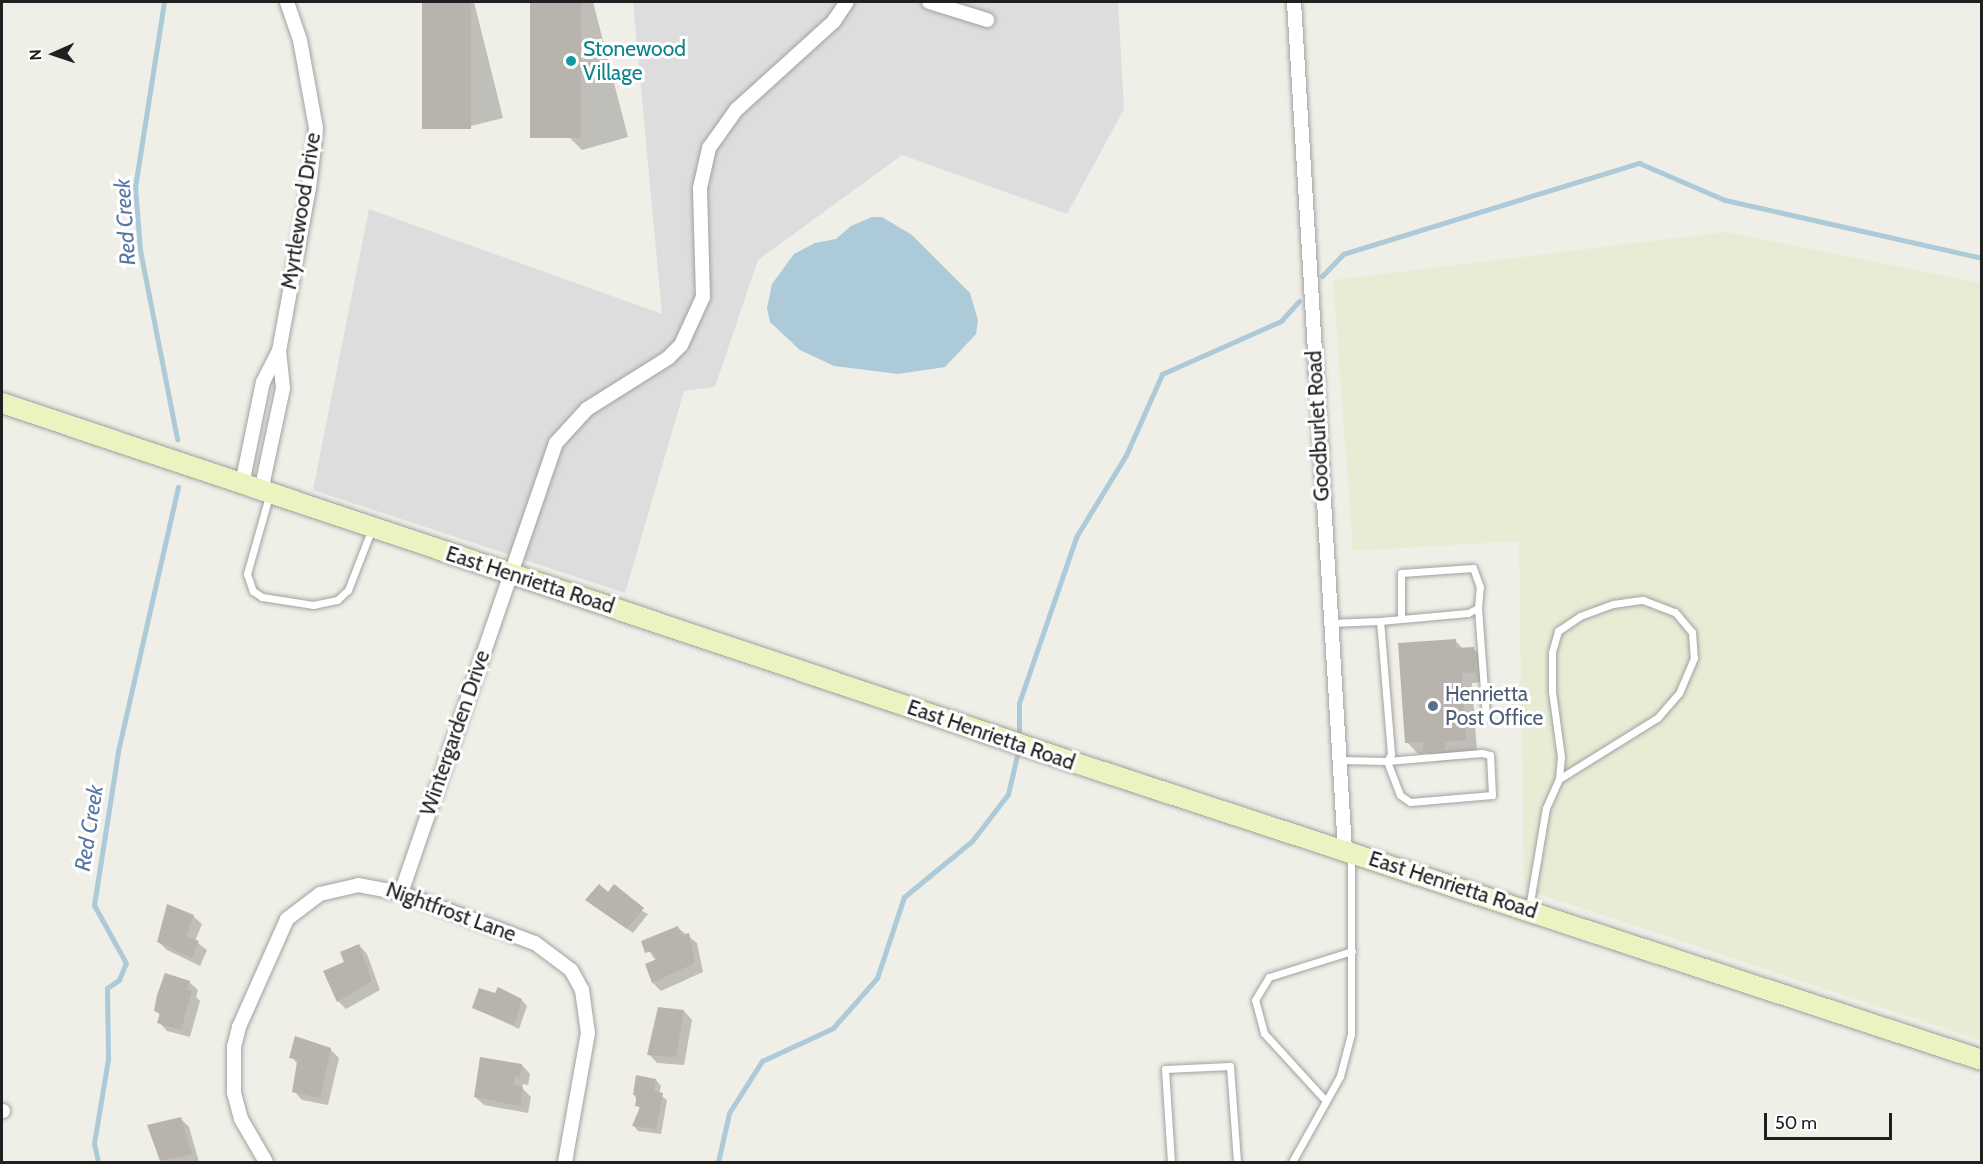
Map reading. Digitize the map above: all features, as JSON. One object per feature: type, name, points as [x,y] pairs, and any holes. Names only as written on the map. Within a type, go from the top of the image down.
[{"type":"main road","name":"East Henrietta Road","points":[[2,403],[1002,739],[1982,1060]]},
{"type":"street","name":"Myrtlewood Drive","points":[[266,492],[283,388],[279,351],[309,188],[316,128],[300,40],[287,2]]},
{"type":"street","name":"Wintergarden Drive","points":[[401,893],[556,443],[587,409],[668,358],[694,325],[703,297],[705,274],[700,189],[709,148],[720,128],[834,21],[847,2]]},
{"type":"street","points":[[929,2],[987,20]]},
{"type":"street","name":"Goodburlet Road","points":[[1294,2],[1337,760],[1348,851]]},
{"type":"street","name":"Myrtlewood Drive","points":[[242,484],[263,382],[279,351]]},
{"type":"street","name":"Nightfrost Lane","points":[[266,1162],[241,1119],[232,1067],[239,1027],[276,938],[303,904],[340,886],[380,886],[401,893],[535,943],[572,970],[582,990],[588,1033],[565,1162]]},
{"type":"lane","points":[[266,492],[247,574],[253,591],[262,597],[313,605],[337,600],[348,590],[372,528]]},
{"type":"lane","points":[[1401,619],[1401,573],[1473,568],[1480,587],[1478,608],[1486,717]]},
{"type":"lane","points":[[1529,911],[1546,808],[1559,779],[1561,757],[1552,691],[1552,652],[1558,631],[1580,616],[1613,604],[1643,600],[1675,612],[1692,632],[1694,658],[1679,693],[1658,718],[1559,779]]},
{"type":"lane","points":[[1330,623],[1468,613],[1478,608]]},
{"type":"lane","points":[[1380,621],[1391,754],[1387,761]]},
{"type":"lane","points":[[1337,760],[1387,761],[1490,755],[1492,795],[1410,802],[1400,795],[1387,761]]},
{"type":"lane","points":[[1292,1162],[1340,1076],[1351,1034],[1352,951],[1348,851]]},
{"type":"lane","points":[[1326,1101],[1264,1033],[1255,1000],[1269,977],[1352,951]]},
{"type":"lane","points":[[1171,1162],[1165,1069],[1230,1066],[1237,1162]]},
{"type":"shaded area","points":[[633,2],[1118,2],[1124,109],[1067,214],[902,155],[758,260],[715,387],[684,391],[625,593],[313,490],[369,209],[662,314]]},
{"type":"green space","points":[[1726,232],[1981,283],[1981,1040],[1524,889],[1519,541],[1353,551],[1333,280]]},
{"type":"water","points":[[872,217],[882,217],[912,235],[970,293],[978,320],[976,334],[945,367],[898,374],[834,366],[800,350],[770,322],[767,308],[772,284],[794,254],[815,243],[836,239],[851,226]]},
{"type":"building","points":[[422,2],[471,2],[471,129],[422,129]]},
{"type":"building","name":"Stonewood Village","points":[[530,2],[581,2],[581,138],[530,138]]},
{"type":"building","name":"Henrietta Post Office","points":[[1456,639],[1456,648],[1474,647],[1476,672],[1462,673],[1466,740],[1445,742],[1445,749],[1423,751],[1423,742],[1405,743],[1398,643]]},
{"type":"building","points":[[599,884],[608,892],[614,884],[644,908],[627,929],[585,900]]},
{"type":"building","points":[[167,904],[194,915],[186,936],[199,941],[192,958],[157,942]]},
{"type":"building","points":[[678,926],[682,935],[689,933],[695,963],[652,983],[645,964],[657,959],[652,951],[645,953],[641,941]]},
{"type":"building","points":[[359,944],[372,981],[337,1002],[323,971],[344,962],[340,952]]},
{"type":"building","points":[[165,973],[190,981],[187,990],[192,991],[181,1030],[157,1023],[160,1013],[154,1011]]},
{"type":"building","points":[[498,987],[522,999],[514,1025],[472,1008],[479,988],[495,993]]},
{"type":"building","points":[[658,1007],[684,1010],[676,1057],[647,1055]]},
{"type":"building","points":[[295,1036],[331,1048],[320,1098],[292,1092],[297,1062],[302,1060],[289,1058]]},
{"type":"building","points":[[480,1057],[522,1064],[520,1077],[515,1076],[513,1085],[523,1087],[520,1106],[474,1097]]},
{"type":"building","points":[[636,1075],[656,1079],[654,1091],[663,1093],[656,1129],[632,1126],[640,1107],[635,1106],[637,1095],[633,1095]]},
{"type":"building","points":[[181,1117],[192,1154],[160,1161],[147,1125]]},
{"type":"waterway","name":"Red Creek","points":[[164,2],[135,187],[140,250],[177,439]]},
{"type":"waterway","points":[[1322,276],[1343,254],[1639,163],[1725,200],[1982,258]]},
{"type":"waterway","points":[[1019,738],[1019,703],[1076,537],[1126,455],[1162,374],[1281,321],[1299,301]]},
{"type":"waterway","name":"Red Creek","points":[[98,1162],[94,1143],[108,1059],[107,988],[119,980],[126,963],[94,905],[118,751],[178,487]]},
{"type":"waterway","points":[[718,1162],[729,1113],[762,1061],[833,1028],[877,978],[904,897],[972,841],[1008,794],[1019,747]]},
{"type":"place","name":"Stonewood Village","points":[[571,61]]},
{"type":"place","name":"Henrietta Post Office","points":[[1433,706]]}]
